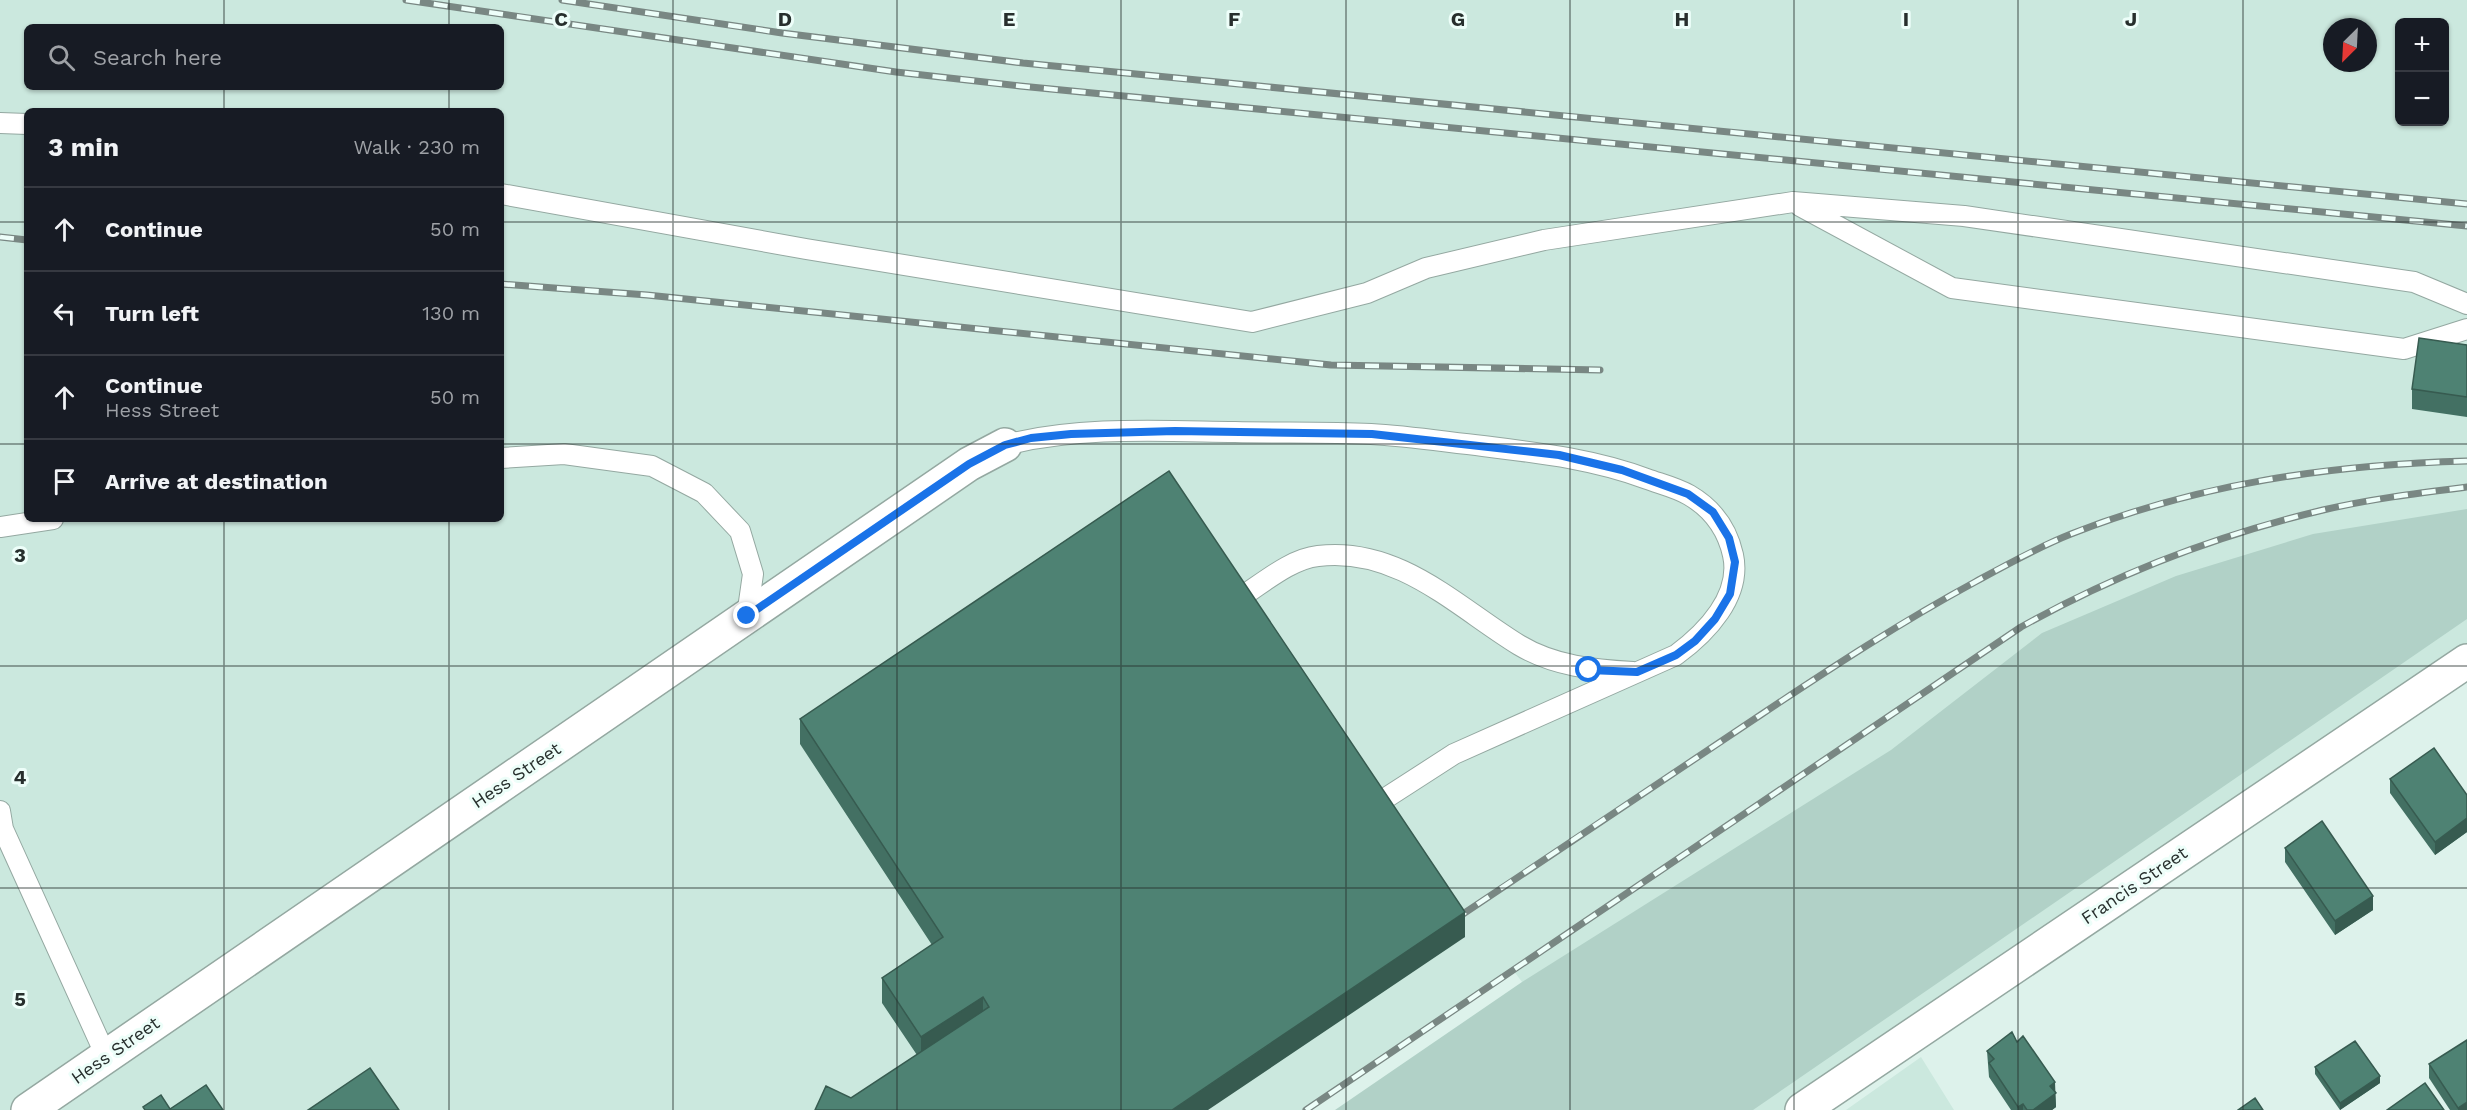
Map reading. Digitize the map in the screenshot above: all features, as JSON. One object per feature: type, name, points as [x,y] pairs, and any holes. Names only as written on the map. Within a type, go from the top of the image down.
[{"type":"street","name":"Hess Street","points":[[28,1110],[969,464],[1005,445]]},
{"type":"street","name":"Francis Street","points":[[1802,1110],[2467,661]]},
{"type":"lane","points":[[0,123],[24,124]]},
{"type":"lane","points":[[504,195],[806,249],[1252,322],[1366,293],[1426,268],[1544,240],[1793,202],[1964,216],[2414,282],[2467,304]]},
{"type":"lane","points":[[1793,202],[1952,288],[2404,349],[2467,329]]},
{"type":"lane","points":[[1005,445],[1031,438],[1071,434],[1175,431],[1372,434],[1559,455],[1622,470],[1688,494],[1713,512],[1729,538],[1735,562],[1730,594],[1715,619],[1695,641],[1676,655],[1454,754],[1375,805]]},
{"type":"lane","points":[[504,458],[564,454],[652,466],[704,492],[740,531],[753,574],[747,616]]},
{"type":"lane","points":[[0,527],[33,522]]},
{"type":"lane","points":[[1238,599],[1297,562],[1318,556],[1374,561],[1417,576],[1520,646],[1554,660],[1589,670],[1637,672]]},
{"type":"lane","points":[[0,811],[3,829],[106,1056]]},
{"type":"shaded area","points":[[0,0],[2467,0],[2467,661],[1802,1110],[1618,1110],[1513,970],[1306,1110],[0,1110]]},
{"type":"shaded area","points":[[2467,509],[2467,619],[1753,1110],[1335,1110],[1522,982],[1891,750],[2042,633],[2176,576],[2313,534]]},
{"type":"shaded area","points":[[1921,1057],[1954,1110],[1846,1110]]},
{"type":"building","points":[[2419,338],[2467,345],[2467,397],[2412,389]]},
{"type":"building","points":[[1169,471],[1465,912],[1172,1110],[815,1110],[826,1086],[851,1098],[989,1007],[983,997],[921,1037],[882,978],[943,937],[800,719]]},
{"type":"building","points":[[2434,748],[2467,795],[2467,818],[2435,842],[2390,779]]},
{"type":"building","points":[[2322,821],[2373,896],[2335,921],[2285,848]]},
{"type":"building","points":[[2012,1032],[2017,1042],[2023,1036],[2055,1082],[2050,1086],[2056,1093],[2033,1110],[2027,1110],[2023,1104],[2018,1107],[1989,1063],[1994,1059],[1987,1051]]},
{"type":"building","points":[[2467,1040],[2467,1102],[2458,1108],[2429,1064]]},
{"type":"building","points":[[2355,1041],[2380,1076],[2340,1103],[2315,1067]]},
{"type":"building","points":[[370,1068],[399,1110],[308,1110]]},
{"type":"building","points":[[2425,1083],[2444,1110],[2387,1110]]},
{"type":"building","points":[[206,1085],[223,1110],[145,1110],[143,1107],[161,1095],[170,1109]]},
{"type":"building","points":[[2255,1098],[2263,1110],[2238,1110]]},
{"type":"railway","points":[[406,0],[896,72],[1020,86],[2467,226]]},
{"type":"railway","points":[[562,0],[782,33],[1023,63],[2467,204]]},
{"type":"railway","points":[[0,237],[24,240]]},
{"type":"railway","points":[[504,284],[647,295],[1331,365],[1600,370]]},
{"type":"railway","points":[[1454,920],[1867,646],[1947,597],[2046,545],[2120,516],[2168,502],[2266,480],[2365,467],[2467,461]]},
{"type":"railway","points":[[1306,1110],[2021,627],[2130,573],[2244,531],[2341,506],[2467,487]]},
{"type":"route","points":[[747,616],[969,464],[1005,445],[1031,438],[1071,434],[1175,431],[1372,434],[1559,455],[1622,470],[1688,494],[1713,512],[1729,538],[1735,562],[1730,594],[1715,619],[1695,641],[1676,655],[1637,672],[1589,670]]}]
